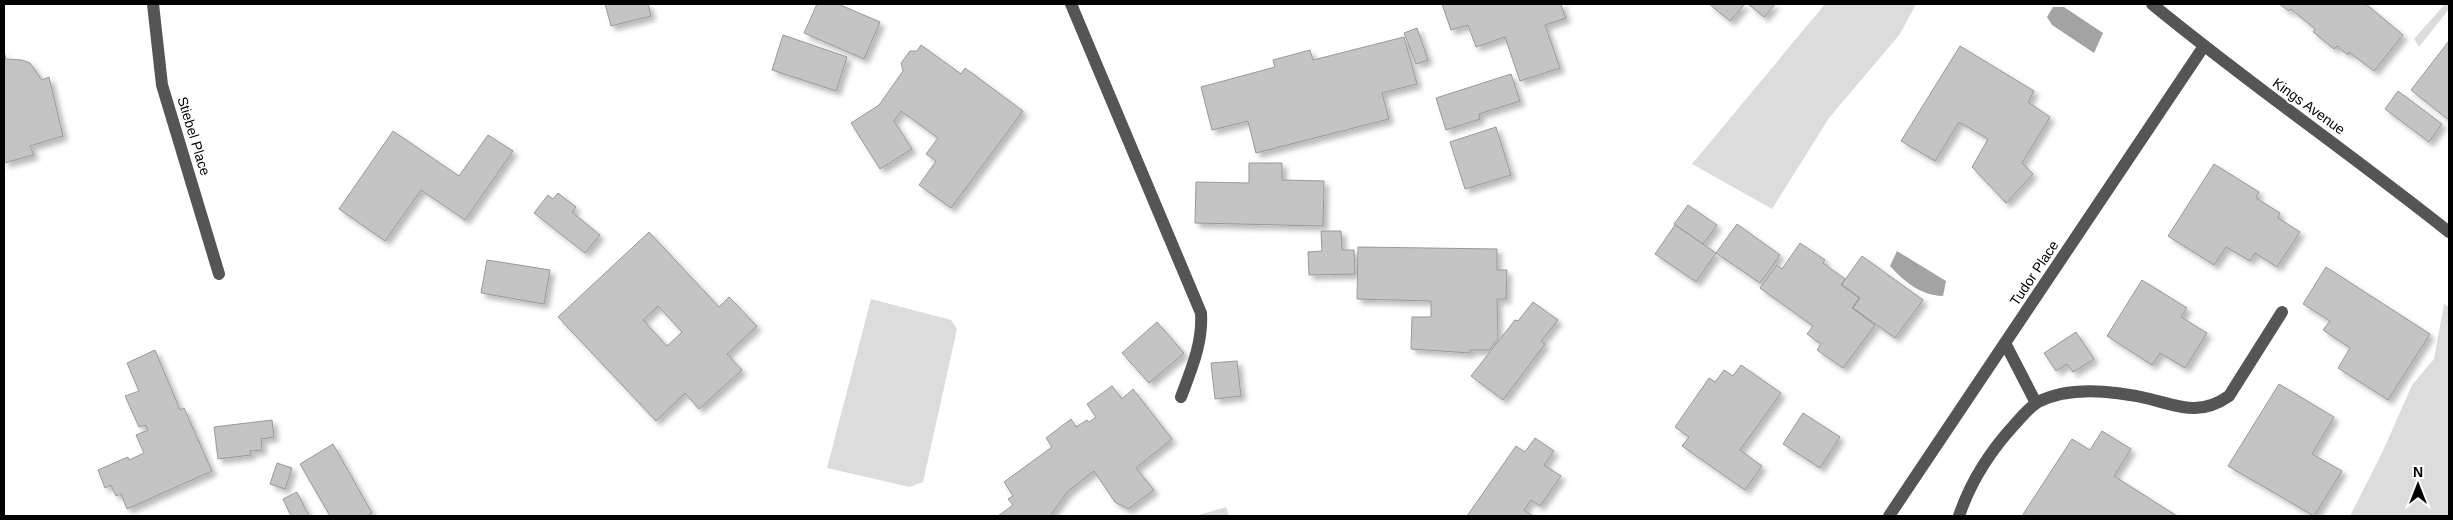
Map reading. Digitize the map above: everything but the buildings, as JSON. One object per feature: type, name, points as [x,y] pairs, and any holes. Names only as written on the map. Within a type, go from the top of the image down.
[{"type":"street","name":"Stiebel Place","points":[[153,4],[162,85],[219,274]]},
{"type":"street","points":[[1071,4],[1201,314],[1200,344],[1181,397]]},
{"type":"street","name":"Kings Avenue","points":[[2152,4],[2204,46],[2378,175],[2449,232]]},
{"type":"street","name":"Tudor Place","points":[[1889,516],[2204,46]]},
{"type":"street","points":[[1959,516],[1975,478],[1989,454],[2036,403],[2054,396],[2079,392],[2109,392],[2184,408],[2200,409],[2216,405],[2229,396],[2282,312]]},
{"type":"street","points":[[2005,343],[2036,403]]},
{"type":"shaded area","points":[[1825,4],[1916,4],[1900,34],[1829,118],[1772,209],[1692,164]]},
{"type":"shaded area","points":[[2445,4],[2449,4],[2449,9],[2419,47],[2414,39]]},
{"type":"shaded area","points":[[2053,7],[2064,7],[2103,33],[2094,53],[2052,25],[2047,17]]},
{"type":"shaded area","points":[[1897,251],[1946,281],[1943,296],[1928,293],[1914,287],[1895,272],[1890,266]]},
{"type":"shaded area","points":[[871,299],[951,320],[957,329],[923,482],[910,487],[827,468]]},
{"type":"shaded area","points":[[2444,304],[2449,307],[2449,516],[2350,516],[2382,453],[2412,385],[2434,359]]},
{"type":"shaded area","points":[[1226,507],[1229,516],[1195,516]]}]
